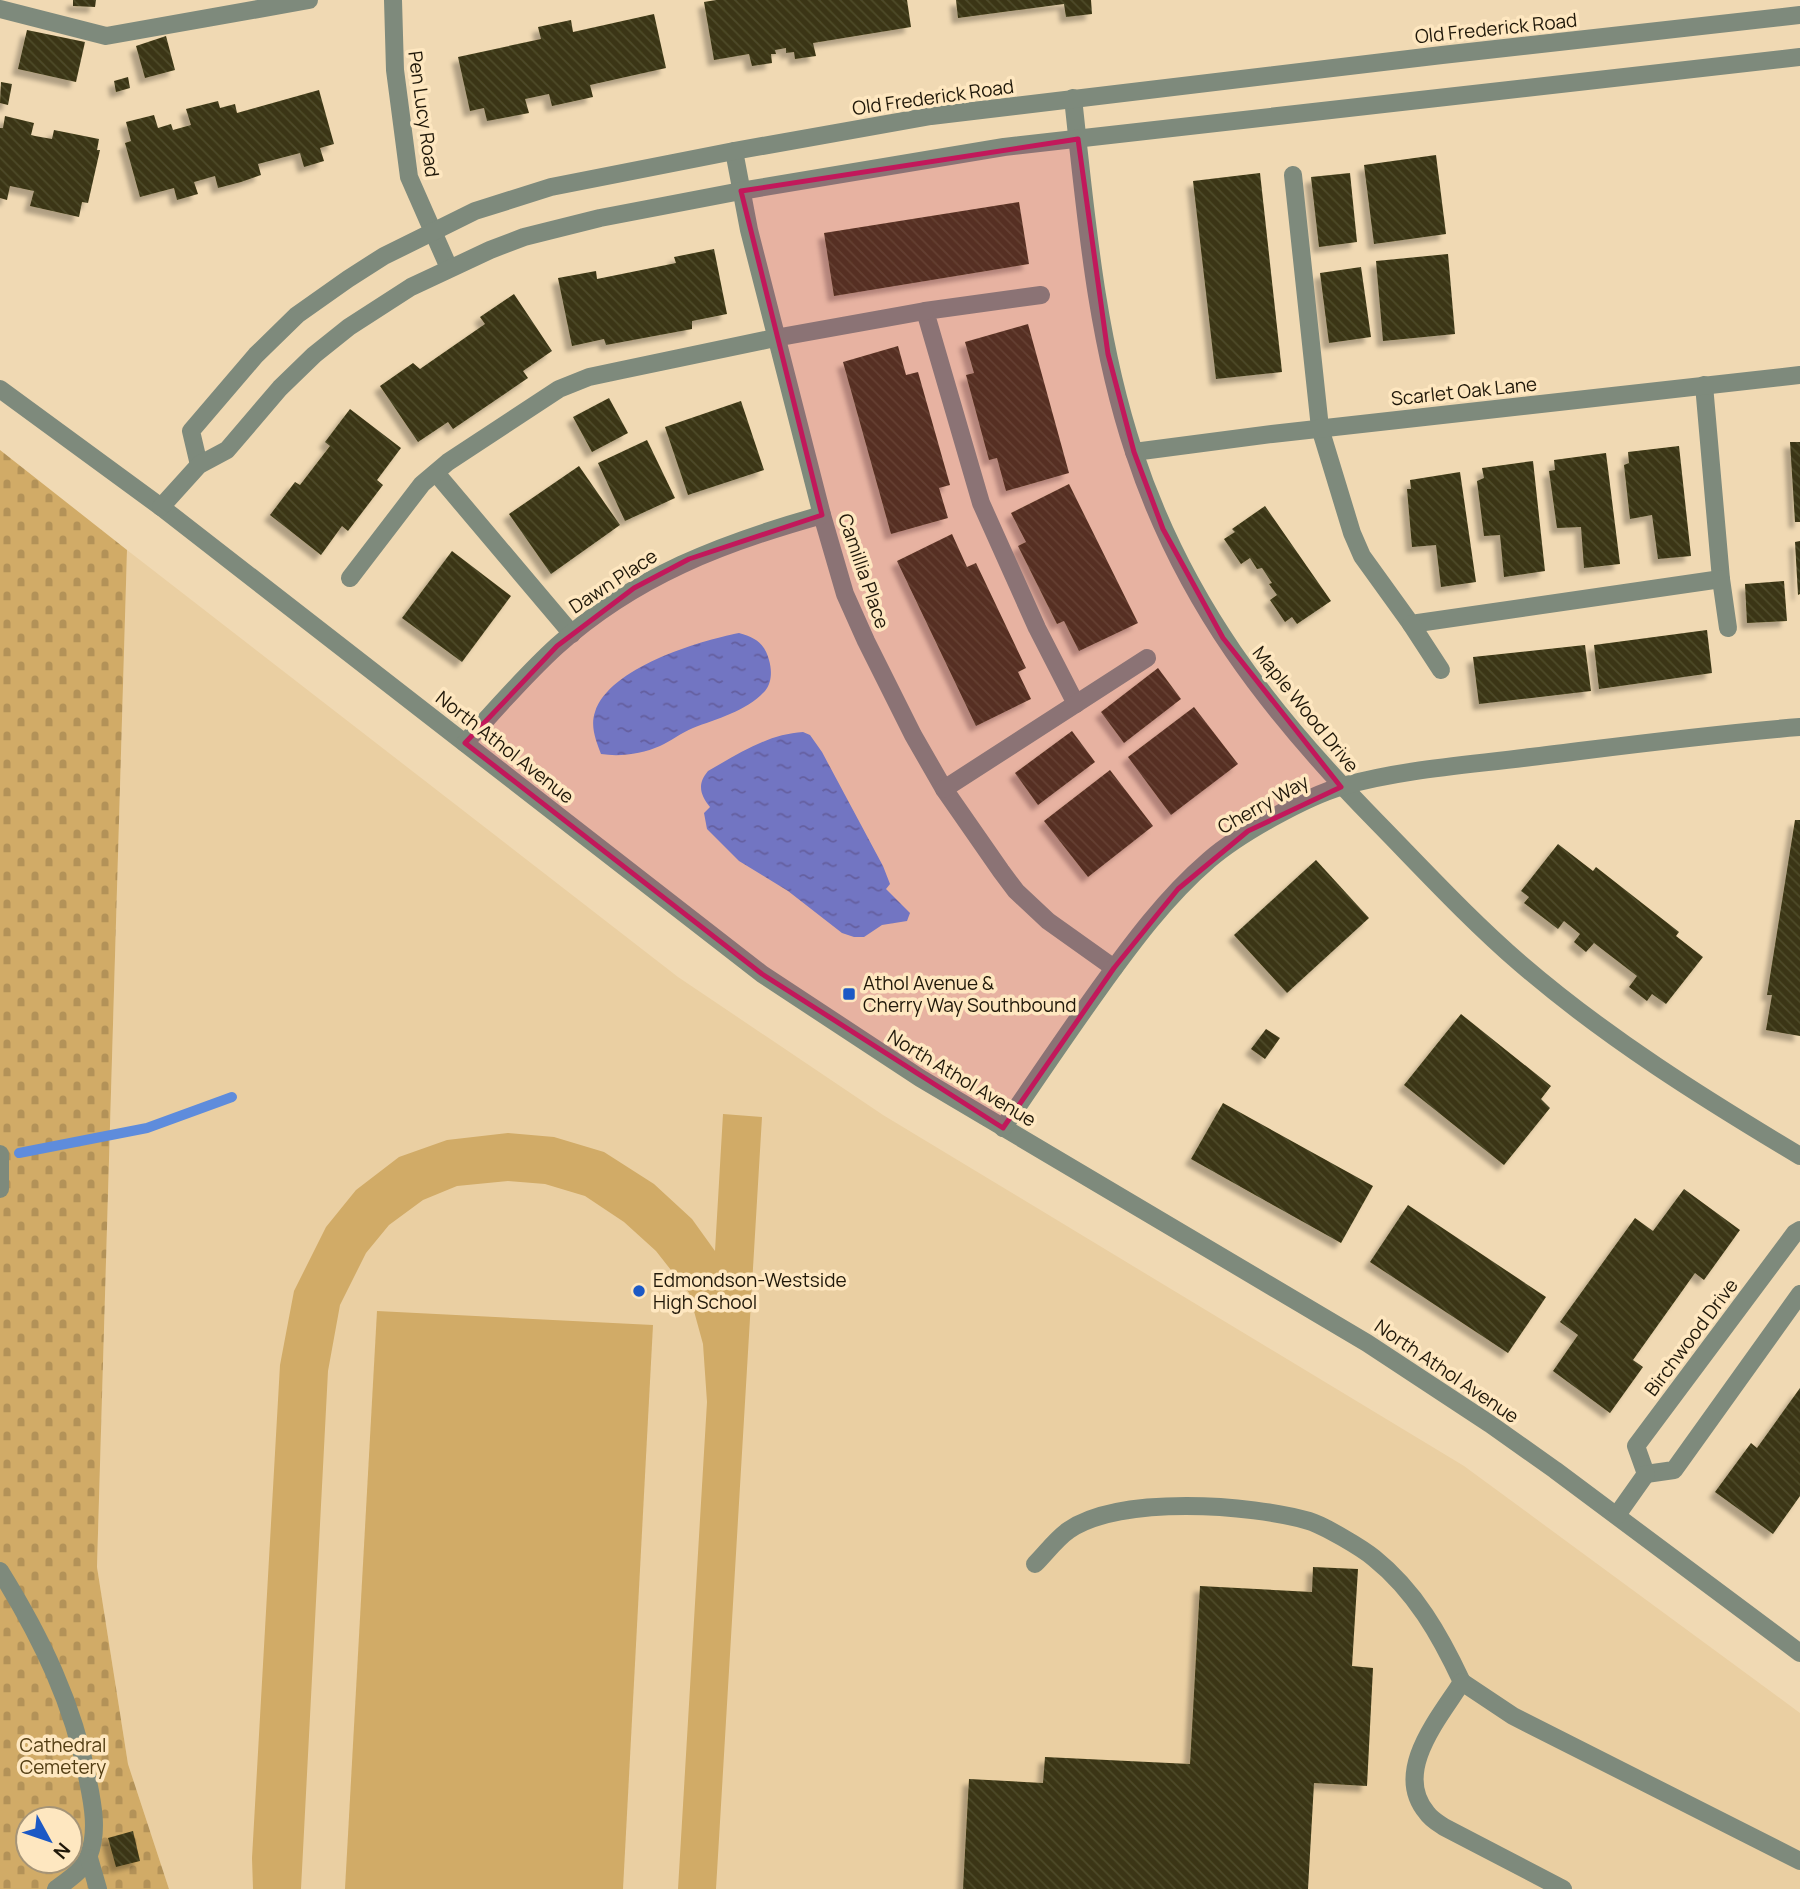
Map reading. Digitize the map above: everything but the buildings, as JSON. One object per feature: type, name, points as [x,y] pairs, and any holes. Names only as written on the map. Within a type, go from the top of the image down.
[{"type":"street","points":[[0,9],[106,36],[309,0]]},
{"type":"street","name":"Pen Lucy Road","points":[[393,0],[394,70],[409,177],[449,268]]},
{"type":"street","name":"Old Frederick Road","points":[[199,465],[191,431],[256,355],[297,315],[384,256],[431,231],[475,211],[540,190],[734,150],[931,116],[1800,15]]},
{"type":"street","points":[[161,507],[199,465],[227,450],[280,388],[314,355],[349,327],[378,306],[449,268],[524,237],[741,191],[1004,147],[1800,57]]},
{"type":"street","name":"Maple Wood Drive","points":[[1073,98],[1097,300],[1134,452],[1163,529],[1204,608],[1230,649],[1288,726],[1341,787],[1436,885],[1495,941],[1566,1001],[1649,1062],[1800,1156]]},
{"type":"street","name":"Camillia Place","points":[[734,150],[775,338],[822,515],[845,594],[856,618],[913,735],[944,789],[1016,891],[1048,920],[1114,968]]},
{"type":"street","points":[[1293,175],[1320,428],[1352,533],[1362,556],[1441,670]]},
{"type":"street","points":[[350,578],[422,484],[448,462],[559,389],[589,377],[775,338],[925,311],[1041,295]]},
{"type":"street","points":[[925,311],[981,503],[1037,628],[1076,704]]},
{"type":"street","name":"Scarlet Oak Lane","points":[[1134,452],[1320,428],[1800,374]]},
{"type":"street","points":[[1704,385],[1721,579],[1728,628]]},
{"type":"street","name":"North Athol Avenue","points":[[0,389],[161,507],[762,974],[862,1042],[1367,1343],[1490,1423],[1800,1653]]},
{"type":"street","points":[[436,473],[572,634]]},
{"type":"street","name":"Dawn Place","points":[[465,743],[533,669],[605,607],[634,588],[689,559],[822,515]]},
{"type":"street","points":[[1411,624],[1721,579]]},
{"type":"street","points":[[944,789],[1147,658]]},
{"type":"street","name":"Cherry Way","points":[[1003,1128],[1114,968],[1157,912],[1210,859],[1248,831],[1341,787],[1455,767],[1800,727]]},
{"type":"street","points":[[0,1154],[0,1189]]},
{"type":"street","name":"Birchwood Drive","points":[[1646,1474],[1636,1446],[1795,1233],[1800,1230]]},
{"type":"street","points":[[1617,1515],[1646,1474],[1674,1470],[1800,1294]]},
{"type":"street","points":[[1035,1564],[1068,1530],[1096,1517],[1139,1509],[1198,1506],[1251,1509],[1311,1522],[1372,1557],[1409,1592],[1439,1635],[1462,1682],[1513,1716],[1800,1861]]},
{"type":"street","points":[[0,1571],[25,1611],[59,1683],[80,1741],[93,1806],[94,1840],[89,1858],[57,1889]]},
{"type":"street","points":[[1462,1682],[1424,1741],[1414,1776],[1417,1797],[1427,1814],[1444,1827],[1563,1889]]},
{"type":"street","points":[[89,1858],[98,1889]]},
{"type":"highlighted area","points":[[1078,139],[1108,354],[1134,452],[1163,529],[1223,638],[1341,787],[1248,831],[1178,889],[1114,968],[1003,1128],[762,974],[465,743],[557,646],[634,588],[689,559],[822,515],[741,191]]},
{"type":"shaded area","name":"Edmondson-Westside High School","points":[[127,550],[678,977],[883,1115],[1464,1466],[1800,1713],[1800,1889],[169,1889],[128,1764],[97,1567]]},
{"type":"green space","name":"Cathedral Cemetery","points":[[0,450],[127,550],[97,1567],[128,1764],[169,1889],[0,1889]]},
{"type":"green space","points":[[723,1114],[762,1117],[716,1889],[678,1889],[707,1402],[703,1344],[689,1293],[656,1251],[624,1222],[585,1196],[545,1184],[508,1181],[457,1186],[423,1200],[389,1225],[366,1253],[340,1305],[328,1371],[301,1889],[253,1889],[252,1858],[280,1365],[294,1291],[326,1227],[356,1190],[399,1157],[447,1140],[508,1133],[554,1137],[604,1152],[654,1184],[692,1219],[715,1251]]},
{"type":"green space","points":[[377,1311],[653,1325],[623,1889],[345,1889]]},
{"type":"water","points":[[739,633],[758,642],[769,660],[769,684],[758,698],[741,709],[693,728],[653,749],[623,755],[601,754],[594,733],[595,712],[604,696],[618,682],[636,670],[679,650]]},
{"type":"water","points":[[803,732],[810,735],[822,752],[883,866],[890,884],[886,889],[910,913],[907,921],[882,925],[864,937],[842,933],[788,891],[739,861],[707,829],[704,813],[710,807],[702,794],[701,785],[708,771],[765,741]]},
{"type":"waterway","points":[[19,1153],[147,1128],[232,1097]]},
{"type":"place","name":"Athol Avenue & Cherry Way Southbound","points":[[849,994]]},
{"type":"place","name":"Edmondson-Westside High School","points":[[639,1291]]}]
